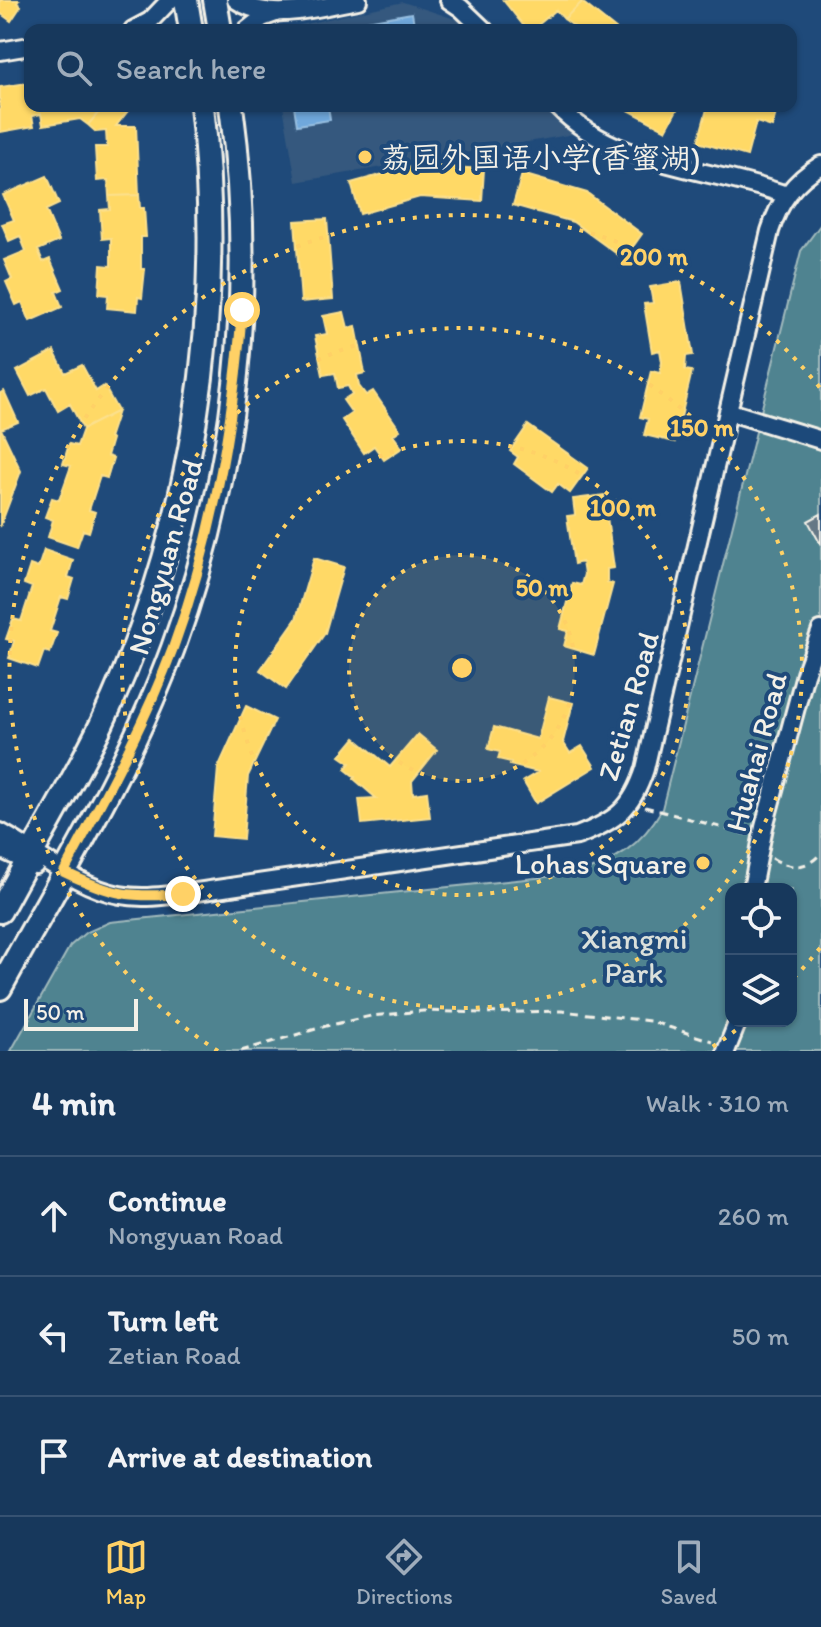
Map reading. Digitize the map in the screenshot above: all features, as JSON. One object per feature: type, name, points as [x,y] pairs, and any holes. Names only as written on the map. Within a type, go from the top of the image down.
[{"type":"main road","points":[[186,0],[190,24]]},
{"type":"main road","points":[[215,0],[219,24]]},
{"type":"main road","name":"Nongyuan Road","points":[[0,911],[101,724],[161,569],[180,502],[197,413],[207,322],[210,236],[203,112]]},
{"type":"main road","name":"Nongyuan Road","points":[[0,988],[123,761],[172,649],[193,588],[226,454],[237,380],[242,310],[242,234],[232,112]]},
{"type":"street","points":[[145,24],[163,11],[170,0]]},
{"type":"street","points":[[236,0],[261,12],[276,13]]},
{"type":"street","points":[[254,24],[276,13],[358,0]]},
{"type":"street","points":[[449,0],[478,24]]},
{"type":"street","points":[[0,51],[24,47]]},
{"type":"street","points":[[564,112],[607,144],[786,195]]},
{"type":"street","name":"Zetian Road","points":[[0,849],[30,857],[119,895],[146,897],[577,836],[619,816],[637,794],[645,769],[770,231],[786,195],[802,178],[821,165]]},
{"type":"street","points":[[730,412],[821,440]]},
{"type":"street","name":"Huahai Road","points":[[753,883],[761,841],[805,674],[821,630]]},
{"type":"street","name":"Zetian Road","points":[[0,832],[30,857]]},
{"type":"street","points":[[727,1049],[736,1027]]},
{"type":"path","points":[[630,802],[761,841],[771,857],[784,866],[810,864],[821,853]]},
{"type":"path","points":[[241,1051],[371,1016],[423,1011],[562,1011],[650,1021],[727,1049]]},
{"type":"shaded area","points":[[403,2],[462,24],[306,24]]},
{"type":"shaded area","name":"荔园外国语小学(香蜜湖)","points":[[284,112],[557,112],[580,133],[296,182]]},
{"type":"green space","name":"Xiangmi Park","points":[[821,224],[821,1051],[11,1051],[70,946],[85,933],[110,922],[575,874],[626,851],[645,833],[662,809],[801,251]]},
{"type":"building: Homes","points":[[0,0],[19,0],[17,3],[21,6],[11,21],[0,13]]},
{"type":"building: Homes","points":[[503,0],[582,2],[564,19],[556,10],[539,24],[522,24]]},
{"type":"building: Homes","points":[[582,2],[610,24],[571,24],[564,19]]},
{"type":"building: Homes","points":[[24,83],[24,112],[99,112],[88,125],[80,119],[43,125],[41,114],[32,116],[34,126],[0,132],[0,87]]},
{"type":"building: Homes","points":[[99,112],[127,112],[116,126],[136,126],[139,195],[109,196],[108,180],[97,181],[95,147],[107,147],[106,131],[96,132],[88,125]]},
{"type":"building: Homes","points":[[632,112],[676,112],[666,130]]},
{"type":"building: Homes","points":[[706,112],[776,112],[772,127],[756,122],[747,156],[698,142]]},
{"type":"building: Homes","points":[[416,165],[484,169],[482,201],[420,197],[360,214],[351,183]]},
{"type":"building: Homes","points":[[522,174],[587,193],[642,234],[624,259],[573,222],[513,205]]},
{"type":"building: Homes","points":[[47,176],[59,204],[46,210],[59,241],[38,250],[43,262],[50,259],[63,289],[56,292],[62,307],[30,321],[22,302],[16,305],[6,282],[12,279],[4,260],[26,251],[20,236],[9,241],[2,224],[14,220],[3,195]]},
{"type":"building: Homes","points":[[139,195],[140,208],[144,208],[146,237],[141,237],[141,269],[145,269],[142,298],[138,297],[137,311],[107,308],[108,295],[99,294],[101,265],[111,266],[111,238],[102,239],[100,210],[110,209],[109,196]]},
{"type":"building: Homes","points":[[327,219],[333,299],[301,302],[295,221]]},
{"type":"building: Homes","points":[[681,282],[693,355],[686,356],[685,370],[692,371],[675,442],[644,435],[648,419],[640,417],[651,371],[660,373],[662,362],[660,350],[652,352],[644,304],[653,303],[650,287]]},
{"type":"building: Homes","points":[[344,312],[348,328],[356,326],[365,373],[357,375],[359,386],[366,395],[373,391],[400,430],[393,435],[402,448],[384,460],[374,446],[364,453],[342,420],[352,413],[343,400],[352,394],[348,386],[338,388],[335,373],[323,375],[315,336],[327,334],[323,316]]},
{"type":"building: Homes","points":[[54,351],[65,373],[82,365],[96,391],[104,386],[118,411],[83,429],[70,404],[58,411],[46,388],[30,396],[17,371]]},
{"type":"building: Homes","points":[[4,391],[18,422],[1,429],[21,471],[0,527],[0,393]]},
{"type":"building: Homes","points":[[118,411],[107,456],[113,458],[107,478],[100,476],[89,510],[95,512],[89,532],[83,530],[77,547],[48,537],[53,520],[45,517],[52,498],[59,500],[71,466],[63,464],[69,444],[77,446],[83,429]]},
{"type":"building: Homes","points":[[528,425],[588,468],[570,493],[558,484],[552,492],[514,464],[518,457],[510,451]]},
{"type":"building: Homes","points":[[604,495],[614,568],[607,569],[607,582],[613,584],[594,655],[564,646],[568,631],[560,629],[572,583],[581,585],[584,574],[582,562],[574,564],[567,516],[575,515],[573,499]]},
{"type":"building: Homes","points":[[44,550],[73,560],[68,577],[74,579],[68,599],[61,597],[50,631],[57,633],[50,653],[44,651],[38,668],[9,658],[14,641],[6,639],[13,619],[21,621],[32,587],[24,584],[30,565],[38,568]]},
{"type":"building: Homes","points":[[314,558],[344,567],[325,633],[286,689],[260,670],[296,619]]},
{"type":"building: Homes","points":[[549,697],[573,703],[563,742],[570,753],[582,746],[595,767],[536,803],[523,781],[538,772],[510,765],[511,762],[498,759],[500,752],[488,749],[494,727],[538,739]]},
{"type":"building: Homes","points":[[246,706],[275,720],[248,776],[243,839],[212,836],[218,768]]},
{"type":"building: Homes","points":[[418,734],[437,750],[412,781],[413,794],[427,792],[430,817],[362,824],[359,799],[376,798],[345,769],[350,763],[340,756],[355,738],[390,767]]},
{"type":"building: Schools","points":[[412,13],[414,24],[350,24]]},
{"type":"building: Schools","points":[[295,112],[329,112],[330,120],[297,125]]},
{"type":"building: Other","points":[[821,514],[821,545],[808,521]]},
{"type":"place","name":"荔园外国语小学(香蜜湖)","points":[[365,157]]},
{"type":"place","name":"Lohas Square","points":[[703,863]]},
{"type":"route","points":[[183,894],[146,897],[119,895],[64,872],[149,705],[193,588],[226,454],[237,380],[242,310]]}]
